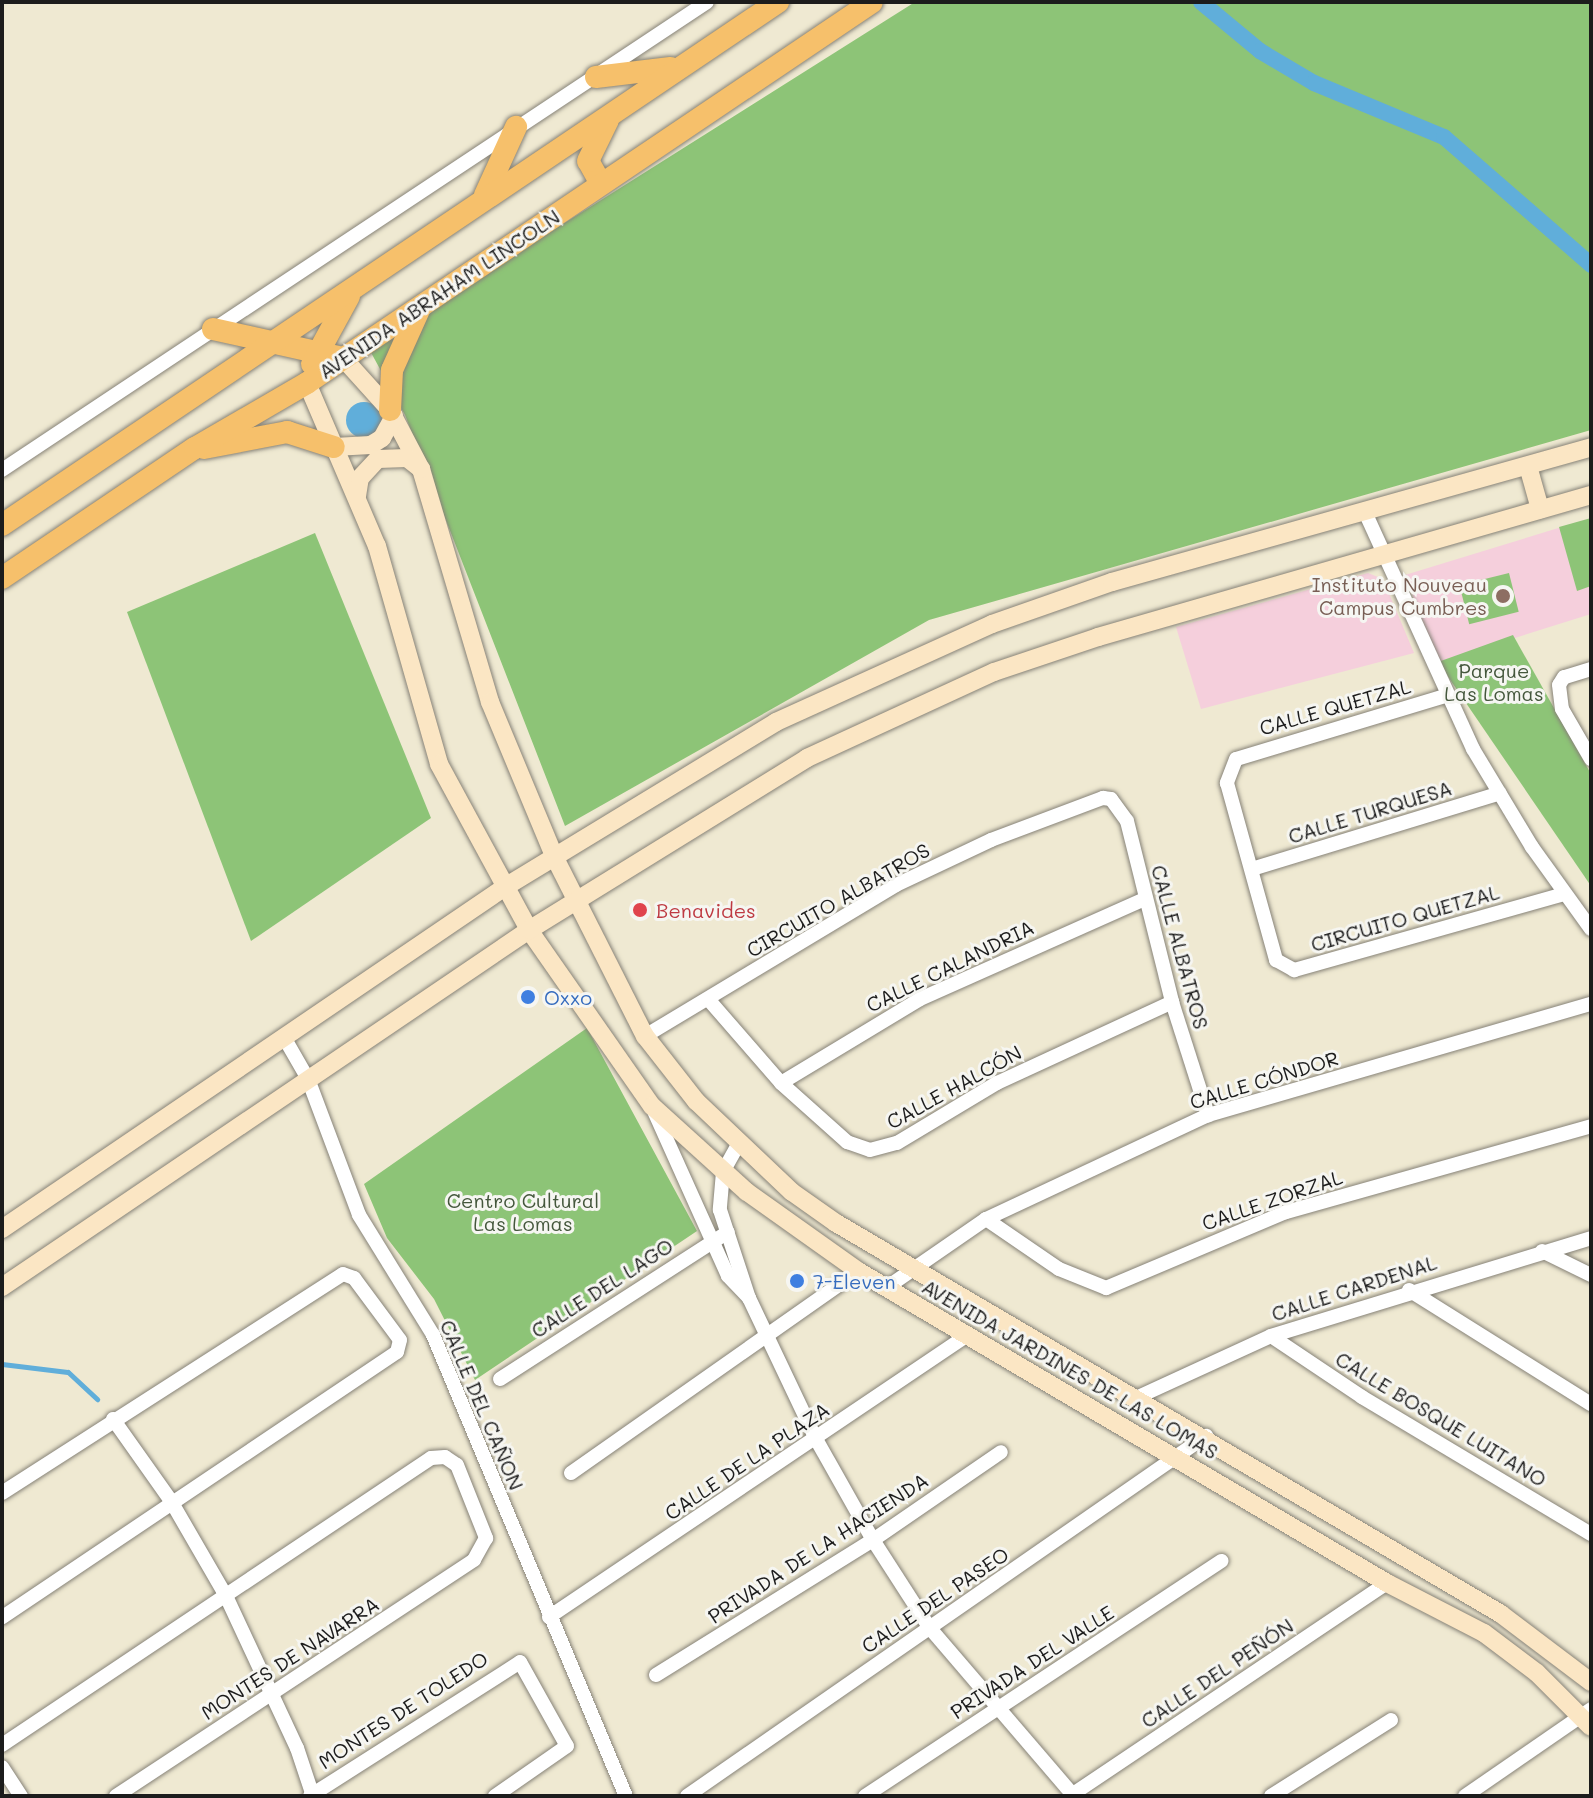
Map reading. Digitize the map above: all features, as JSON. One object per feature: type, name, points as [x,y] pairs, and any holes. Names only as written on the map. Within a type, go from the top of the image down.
[{"type":"main road","points":[[2,525],[675,67],[778,2]]},
{"type":"main road","name":"AVENIDA ABRAHAM LINCOLN","points":[[2,578],[195,448],[307,383],[872,2]]},
{"type":"main road","points":[[596,77],[675,67]]},
{"type":"main road","points":[[601,184],[589,170],[589,152],[615,109]]},
{"type":"main road","points":[[484,197],[516,127]]},
{"type":"main road","points":[[307,383],[317,352],[356,286]]},
{"type":"main road","points":[[392,413],[394,361],[422,304]]},
{"type":"main road","points":[[213,329],[343,358]]},
{"type":"main road","points":[[195,448],[287,432],[334,447]]},
{"type":"street","points":[[6,465],[707,2]]},
{"type":"street","points":[[743,26],[758,2]]},
{"type":"street","name":"AVENIDA JARDINES DE LAS LOMAS","points":[[343,358],[392,413],[421,469],[490,702],[554,856],[645,1036],[696,1101],[792,1192],[912,1267],[1206,1436],[1501,1614],[1591,1682]]},
{"type":"street","name":"AVENIDA JARDINES DE LAS LOMAS","points":[[307,383],[377,546],[439,764],[529,930],[652,1106],[723,1172],[858,1271],[1178,1456],[1387,1583],[1484,1633],[1588,1717]]},
{"type":"street","points":[[334,447],[371,445],[382,438],[392,413]]},
{"type":"street","points":[[2,1229],[505,887],[776,722],[978,630],[1126,578],[1591,447]]},
{"type":"street","points":[[357,496],[360,478],[378,459],[407,458],[421,469]]},
{"type":"street","points":[[1528,466],[1540,509]]},
{"type":"street","points":[[2,1287],[529,930],[728,802],[903,711],[1098,637],[1591,495]]},
{"type":"street","points":[[1365,512],[1445,696],[1500,793],[1591,929]]},
{"type":"street","points":[[1591,669],[1564,677],[1559,685],[1562,709],[1591,759]]},
{"type":"street","name":"CALLE QUETZAL","points":[[1236,759],[1445,696]]},
{"type":"street","name":"CIRCUITO QUETZAL","points":[[1236,759],[1227,783],[1272,952],[1282,967],[1294,970],[1565,894]]},
{"type":"street","name":"CALLE TURQUESA","points":[[1252,869],[1500,793]]},
{"type":"street","name":"CALLE ALBATROS","points":[[1103,798],[1111,799],[1127,821],[1172,1002],[1208,1115]]},
{"type":"street","name":"CIRCUITO ALBATROS","points":[[645,1036],[896,885],[991,840],[1103,798]]},
{"type":"street","name":"CALLE CALANDRIA","points":[[781,1083],[920,999],[1145,899]]},
{"type":"street","name":"CALLE HALCÓN","points":[[708,999],[781,1083],[847,1142],[881,1149],[997,1083],[1172,1002]]},
{"type":"street","name":"CALLE CÓNDOR","points":[[886,1288],[912,1267],[986,1219],[1208,1115],[1591,1004]]},
{"type":"street","name":"CALLE DEL CAÑON","points":[[285,1039],[308,1079],[345,1183],[433,1335],[626,1796]]},
{"type":"street","points":[[652,1106],[728,1276],[749,1298]]},
{"type":"street","name":"CALLE ZORZAL","points":[[986,1219],[1059,1269],[1106,1288],[1286,1212],[1591,1126]]},
{"type":"street","points":[[739,1143],[723,1172],[720,1210],[749,1298],[816,1439],[873,1540],[929,1627],[996,1711],[1072,1795]]},
{"type":"street","name":"CALLE DEL LAGO","points":[[500,1379],[728,1232]]},
{"type":"street","name":"CALLE CARDENAL","points":[[1138,1397],[1271,1336],[1409,1290],[1591,1238]]},
{"type":"street","points":[[1542,1251],[1591,1275]]},
{"type":"street","points":[[571,1473],[769,1337],[858,1271]]},
{"type":"street","points":[[2,1493],[343,1274],[354,1278],[400,1340],[397,1352],[2,1617]]},
{"type":"street","points":[[1409,1290],[1591,1404]]},
{"type":"street","name":"CALLE DE LA PLAZA","points":[[549,1617],[966,1336]]},
{"type":"street","name":"CALLE BOSQUE LUITANO","points":[[1271,1336],[1375,1405],[1591,1534]]},
{"type":"street","points":[[113,1419],[171,1501],[226,1596],[274,1694],[312,1795]]},
{"type":"street","name":"CALLE DEL PASEO","points":[[687,1796],[1206,1436]]},
{"type":"street","name":"PRIVADA DE LA HACIENDA","points":[[656,1675],[873,1540],[1001,1452]]},
{"type":"street","name":"MONTES DE NAVARRA","points":[[116,1796],[274,1694],[484,1550],[486,1538],[457,1465],[431,1458],[226,1596]]},
{"type":"street","name":"PRIVADA DEL VALLE","points":[[865,1796],[1221,1561]]},
{"type":"street","name":"CALLE DEL PEÑÓN","points":[[1072,1795],[1387,1583]]},
{"type":"street","points":[[2,1745],[226,1596]]},
{"type":"street","name":"MONTES DE TOLEDO","points":[[312,1795],[520,1662],[567,1746],[495,1796]]},
{"type":"street","points":[[1465,1796],[1588,1717]]},
{"type":"street","points":[[1271,1796],[1391,1720]]},
{"type":"street","points":[[2,1767],[21,1796]]},
{"type":"shaded area","name":"Instituto Nouveau Campus Cumbres","points":[[1591,518],[1591,614],[1438,662],[1405,575]]},
{"type":"shaded area","points":[[1368,573],[1383,579],[1414,653],[1201,709],[1176,627]]},
{"type":"green space","points":[[915,2],[1591,2],[1591,430],[929,620],[565,826],[405,415],[368,347]]},
{"type":"green space","points":[[1591,518],[1591,586],[1577,591],[1559,527]]},
{"type":"green space","points":[[315,533],[431,818],[251,941],[127,612]]},
{"type":"green space","points":[[1509,573],[1519,612],[1469,624],[1460,585]]},
{"type":"green space","name":"Parque Las Lomas","points":[[1513,635],[1591,774],[1591,886],[1438,662]]},
{"type":"green space","name":"Centro Cultural Las Lomas","points":[[587,1028],[697,1231],[475,1380],[434,1299],[387,1238],[364,1184]]},
{"type":"water","points":[[364,402],[377,407],[382,420],[377,433],[364,438],[351,433],[346,420],[351,407]]},
{"type":"waterway","points":[[1201,2],[1260,51],[1314,83],[1444,137],[1591,265]]},
{"type":"waterway","points":[[2,1364],[68,1372],[97,1399]]},
{"type":"place","name":"Instituto Nouveau Campus Cumbres","points":[[1503,596]]},
{"type":"place","name":"Benavides","points":[[640,910]]},
{"type":"place","name":"Oxxo","points":[[528,997]]},
{"type":"place","name":"7-Eleven","points":[[797,1281]]}]
